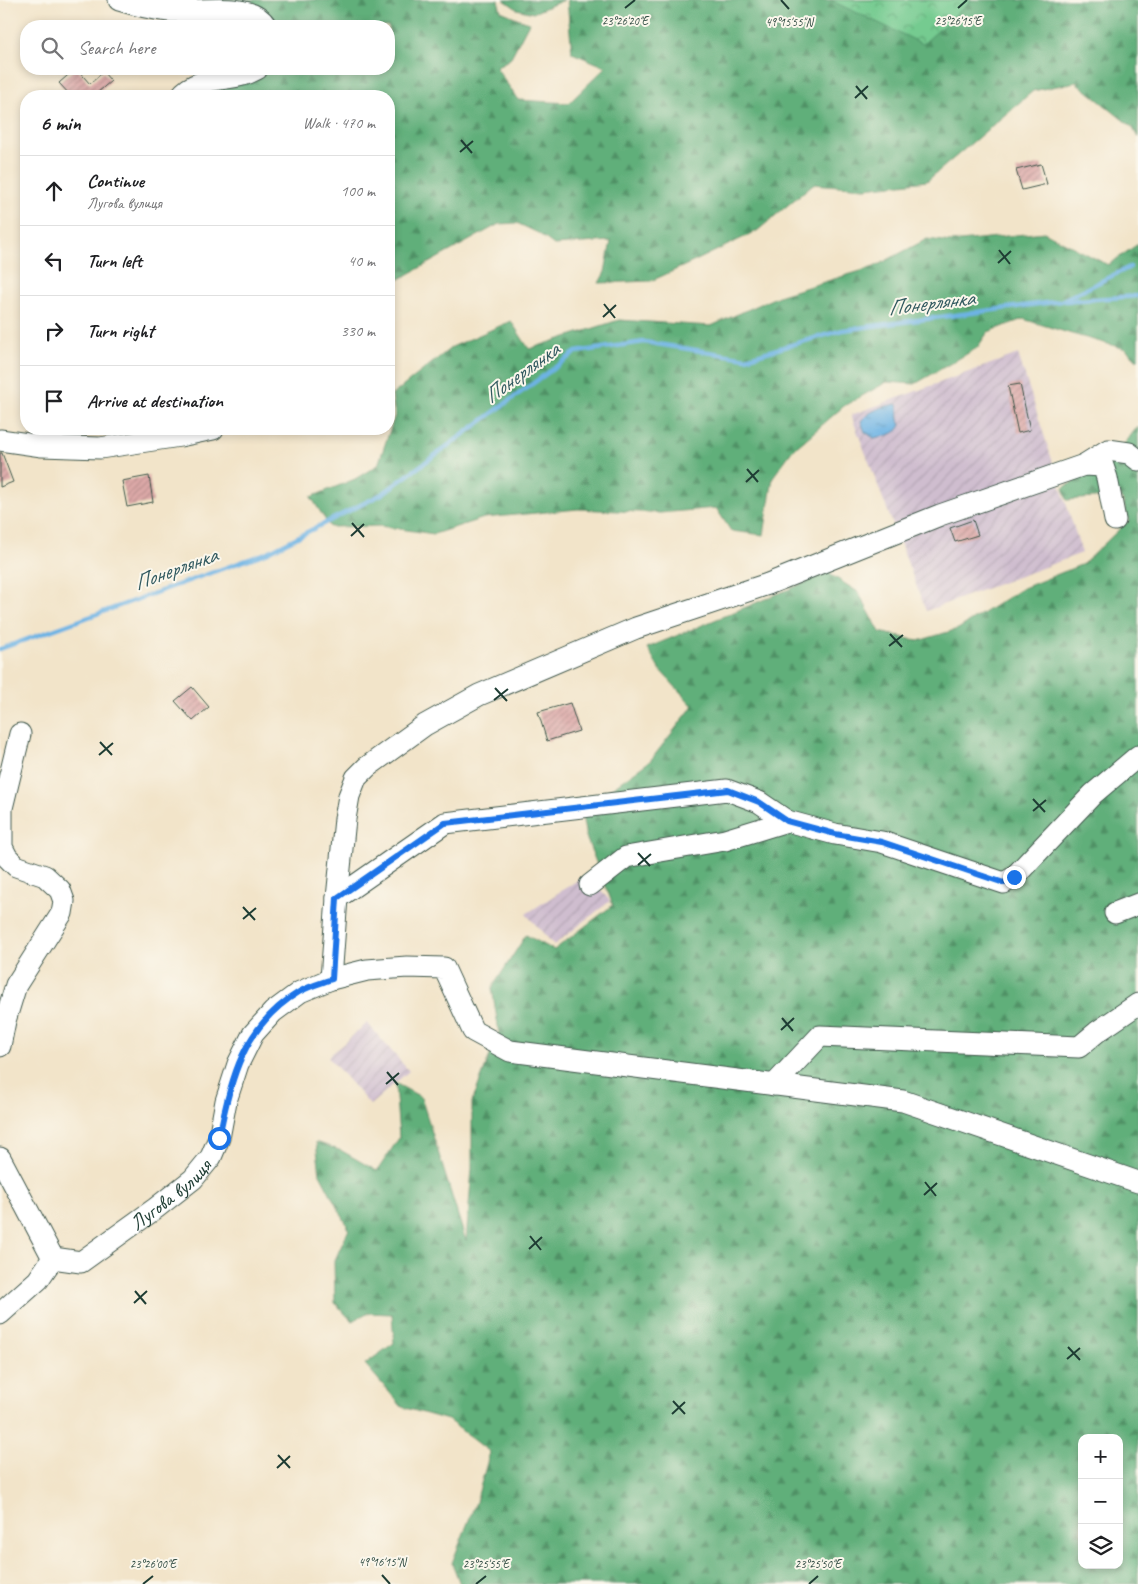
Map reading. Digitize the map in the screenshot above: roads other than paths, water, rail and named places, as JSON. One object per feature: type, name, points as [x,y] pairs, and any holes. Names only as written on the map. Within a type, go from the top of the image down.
[{"type":"street","points":[[119,0],[138,6],[170,11],[229,10],[247,12],[260,20]]},
{"type":"street","points":[[188,90],[201,82],[244,75]]},
{"type":"street","points":[[0,440],[42,446],[100,448],[185,435]]},
{"type":"street","points":[[332,979],[337,898],[349,796],[356,778],[367,767],[425,725],[479,695],[636,628],[768,584],[940,515],[1084,465],[1108,450],[1129,453],[1138,460]]},
{"type":"street","points":[[1084,465],[1103,466],[1115,520]]},
{"type":"street","points":[[0,1046],[5,1020],[16,985],[62,913],[64,901],[60,890],[45,876],[16,866],[7,857],[2,848],[2,808],[20,734]]},
{"type":"street","points":[[337,898],[445,823],[728,790],[759,802],[787,821],[835,834],[882,842],[1004,883],[1014,877],[1093,794],[1138,756]]},
{"type":"street","points":[[590,885],[626,857],[725,840],[787,821]]},
{"type":"street","points":[[1115,913],[1138,904]]},
{"type":"street","name":"Лугова вулиця","points":[[53,1258],[81,1262],[194,1179],[211,1157],[219,1138],[229,1092],[238,1064],[253,1034],[273,1012],[300,992],[332,979],[367,970],[407,967],[444,968],[473,1031],[510,1051],[774,1085]]},
{"type":"street","points":[[774,1085],[820,1036],[1079,1047],[1097,1032],[1138,1004]]},
{"type":"street","points":[[774,1085],[903,1101],[1138,1182]]},
{"type":"street","points":[[0,1158],[53,1258],[38,1280],[0,1314]]},
{"type":"water","points":[[897,404],[901,425],[896,431],[874,438],[865,432],[861,421],[865,417],[878,409]]},
{"type":"waterway","name":"Понерлянка","points":[[0,649],[266,553],[382,494],[576,352],[644,342],[746,358],[843,330],[1061,301],[1130,267]]},
{"type":"waterway","points":[[1065,301],[1138,296]]}]
